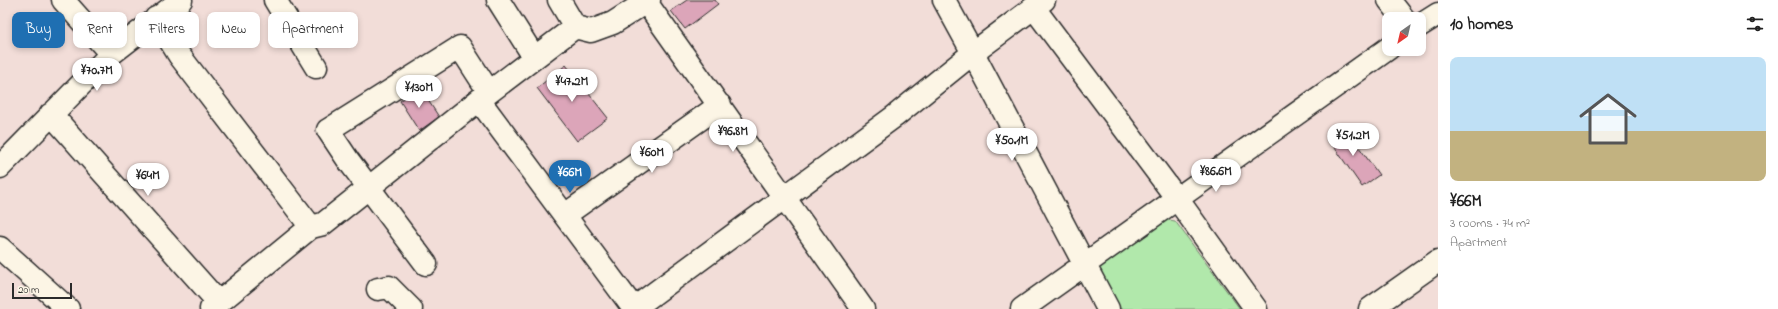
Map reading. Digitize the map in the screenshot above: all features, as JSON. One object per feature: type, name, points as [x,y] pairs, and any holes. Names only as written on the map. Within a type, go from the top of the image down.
[{"type":"street","points":[[63,0],[111,54]]},
{"type":"street","points":[[275,0],[316,67]]},
{"type":"street","points":[[498,0],[534,57]]},
{"type":"street","points":[[559,0],[575,28]]},
{"type":"street","points":[[944,0],[974,53],[1108,309]]},
{"type":"street","points":[[1389,0],[1398,12]]},
{"type":"street","points":[[163,12],[177,1]]},
{"type":"street","points":[[51,114],[215,306],[311,227],[323,224],[534,57],[575,28],[591,31],[613,24],[648,1],[864,309]]},
{"type":"street","points":[[426,264],[348,160],[328,130],[460,47],[484,96],[565,215],[633,309],[895,116],[974,53],[1039,4],[1256,309]]},
{"type":"street","points":[[1426,22],[1438,14]]},
{"type":"street","points":[[0,167],[111,54],[135,35]]},
{"type":"street","points":[[175,48],[311,227]]},
{"type":"street","points":[[1022,309],[1178,200],[1382,53]]},
{"type":"street","points":[[565,215],[720,104]]},
{"type":"street","points":[[0,248],[68,309]]},
{"type":"street","points":[[1370,309],[1438,261]]},
{"type":"street","points":[[378,289],[389,287],[411,309]]},
{"type":"green space","points":[[1163,219],[1175,221],[1240,309],[1118,309],[1100,274],[1101,264]]},
{"type":"building","points":[[687,0],[715,0],[718,4],[685,29],[671,11]]},
{"type":"building","points":[[566,65],[608,118],[577,141],[537,88]]},
{"type":"building","points":[[420,88],[439,117],[419,131],[400,101]]},
{"type":"building","points":[[1344,126],[1379,175],[1362,187],[1328,138]]}]
